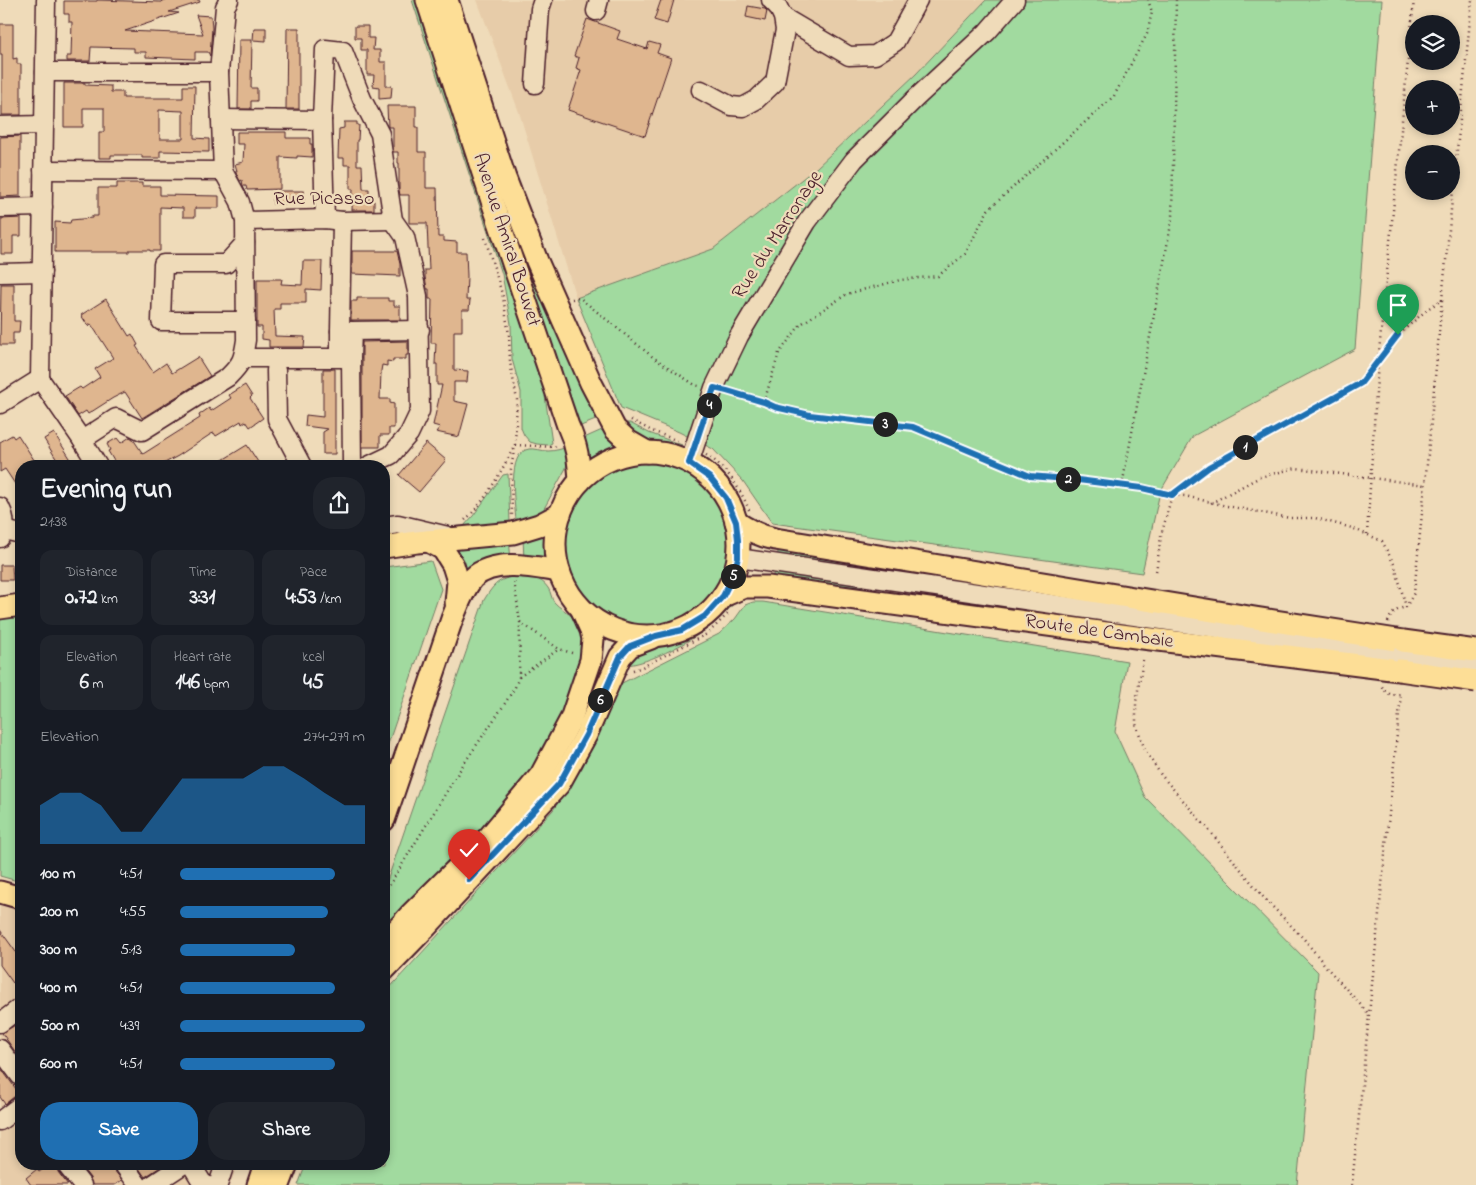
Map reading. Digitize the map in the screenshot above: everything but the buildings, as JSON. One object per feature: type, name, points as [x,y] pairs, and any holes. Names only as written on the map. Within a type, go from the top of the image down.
[{"type":"main road","name":"Avenue Amiral Bouvet","points":[[427,0],[494,207],[573,436],[578,456],[580,482]]},
{"type":"main road","name":"Avenue Amiral Bouvet","points":[[446,0],[505,178],[541,269],[591,383],[615,429],[628,441],[647,452]]},
{"type":"main road","points":[[390,964],[559,784],[586,735],[620,657],[630,646],[656,636],[682,630],[727,603],[738,558],[738,540],[745,519],[687,453],[669,455],[647,452],[632,453],[604,463],[591,471],[568,496],[560,514],[556,533],[555,552],[559,571],[568,592],[582,609],[603,626],[628,635],[656,636]]},
{"type":"main road","points":[[390,546],[442,538],[513,533],[539,525],[560,514]]},
{"type":"main road","name":"Route de Cambaie","points":[[745,519],[750,531],[774,539],[1265,619],[1398,649],[1476,681]]},
{"type":"main road","points":[[442,538],[443,549],[453,565],[458,581],[456,611]]},
{"type":"main road","points":[[390,803],[456,611],[465,590],[473,579],[480,572],[507,570],[524,566],[559,571]]},
{"type":"main road","name":"Route de Cambaie","points":[[727,603],[744,587],[768,587],[1133,636],[1476,651]]},
{"type":"main road","points":[[0,608],[15,606]]},
{"type":"main road","points":[[390,937],[489,837],[541,775],[570,719],[591,660],[593,639],[582,609]]},
{"type":"main road","points":[[0,892],[15,896]]},
{"type":"main road","points":[[258,1185],[263,1170]]},
{"type":"main road","points":[[279,1185],[285,1170]]},
{"type":"street","points":[[46,0],[40,379],[94,460]]},
{"type":"street","points":[[82,440],[116,418],[142,431],[228,377],[244,358],[246,340],[245,221],[240,202],[223,171],[220,72],[224,7],[229,0]]},
{"type":"street","points":[[535,84],[540,9],[543,0]]},
{"type":"street","points":[[701,90],[731,106],[743,107],[756,100],[775,82],[785,30],[783,17],[778,7],[771,0]]},
{"type":"street","points":[[783,17],[849,56],[875,55],[895,42],[918,0]]},
{"type":"street","name":"Rue du Marronage","points":[[687,453],[714,388],[739,336],[802,230],[854,160],[916,98],[987,32],[1015,0]]},
{"type":"street","points":[[352,460],[345,358],[346,331],[322,120],[324,49],[343,52],[362,99],[380,134],[393,220]]},
{"type":"street","points":[[45,72],[220,72]]},
{"type":"street","points":[[221,119],[322,120]]},
{"type":"street","points":[[0,126],[44,125]]},
{"type":"street","points":[[43,170],[223,171]]},
{"type":"street","points":[[0,208],[43,207]]},
{"type":"street","name":"Rue Picasso","points":[[245,221],[393,220],[405,237],[418,296],[420,411],[409,434],[391,455],[381,460]]},
{"type":"street","points":[[245,243],[226,264],[162,264],[161,320],[246,322]]},
{"type":"street","points":[[0,272],[42,272]]},
{"type":"street","points":[[346,331],[420,330]]},
{"type":"street","points":[[244,358],[345,358]]},
{"type":"street","points":[[276,370],[277,419],[299,460]]},
{"type":"street","points":[[0,404],[40,379]]},
{"type":"street","points":[[0,507],[4,514],[8,534]]},
{"type":"street","points":[[390,525],[398,524],[442,538]]},
{"type":"street","points":[[738,558],[930,587],[1398,649],[1476,666]]},
{"type":"street","points":[[768,587],[864,590],[930,587]]},
{"type":"street","points":[[0,1049],[15,1069]]},
{"type":"street","points":[[0,1121],[15,1110]]},
{"type":"street","points":[[71,1170],[82,1185]]},
{"type":"street","points":[[127,1170],[138,1185]]},
{"type":"street","points":[[152,1185],[175,1170]]},
{"type":"street","points":[[195,1170],[206,1185]]},
{"type":"street","points":[[218,1185],[223,1170]]},
{"type":"path","points":[[764,402],[779,353],[801,324],[847,294],[900,280],[938,276],[966,254],[988,210],[1114,96],[1147,34],[1152,12],[1148,0]]},
{"type":"path","points":[[1122,486],[1172,219],[1176,0]]},
{"type":"path","points":[[1367,534],[1378,362],[1414,0]]},
{"type":"path","points":[[1398,649],[1388,620],[1398,609],[1406,607],[1414,593],[1472,0]]},
{"type":"path","points":[[483,231],[503,297],[509,336],[510,362],[518,400],[516,445],[511,469],[512,522]]},
{"type":"path","points":[[571,299],[580,298],[654,358],[695,385],[727,391],[775,407],[810,415],[913,427],[1030,476],[1142,488],[1290,518],[1315,518],[1352,528],[1382,541],[1395,566],[1406,607]]},
{"type":"path","points":[[1156,572],[1161,536],[1172,495],[1209,467],[1361,383],[1398,335],[1429,308],[1442,300]]},
{"type":"path","points":[[610,419],[625,417],[687,453]]},
{"type":"path","points":[[516,445],[554,447],[573,436]]},
{"type":"path","points":[[442,538],[450,534],[473,513],[497,478],[516,445]]},
{"type":"path","points":[[712,458],[744,496],[745,519]]},
{"type":"path","points":[[1211,503],[1260,477],[1296,468],[1425,485]]},
{"type":"path","points":[[390,884],[463,765],[504,705],[519,677],[520,622],[507,570]]},
{"type":"path","points":[[632,670],[640,668],[707,634],[727,603]]},
{"type":"path","points":[[520,622],[559,649],[582,657]]},
{"type":"path","points":[[519,677],[559,649]]},
{"type":"path","points":[[1143,660],[1136,702],[1136,724],[1145,750],[1161,775],[1264,898],[1368,1013]]},
{"type":"path","points":[[1352,1185],[1401,694],[1391,695],[1384,690],[1380,683]]},
{"type":"shaded area","points":[[477,0],[986,0],[916,74],[816,168],[713,249],[576,298],[519,112]]},
{"type":"shaded area","points":[[0,900],[15,905],[15,1170],[236,1170],[230,1185],[0,1185]]},
{"type":"green space","points":[[412,0],[419,0],[549,394],[545,396],[552,443],[548,445],[530,442],[521,428],[521,392],[512,359],[511,324],[502,274]]},
{"type":"green space","points":[[438,0],[509,219],[598,419],[576,428]]},
{"type":"green space","points":[[986,0],[1382,0],[1355,349],[1193,436],[1160,492],[1142,573],[772,523],[743,481],[713,449],[679,432],[621,408],[576,298],[713,249],[816,168],[916,74]]},
{"type":"green space","points":[[618,423],[630,423],[649,433],[682,445],[678,448],[638,441]]},
{"type":"green space","points":[[602,430],[616,446],[586,461],[582,439]]},
{"type":"green space","points":[[568,447],[566,468],[540,516],[518,524],[516,521],[514,492],[517,459],[522,452],[529,449],[551,451]]},
{"type":"green space","points":[[645,460],[670,464],[685,470],[705,485],[720,505],[728,528],[730,545],[726,570],[720,585],[705,605],[685,620],[662,628],[645,630],[620,626],[605,620],[585,605],[570,585],[562,562],[560,545],[564,520],[570,505],[585,485],[605,470],[628,462]]},
{"type":"green space","points":[[508,474],[510,522],[463,527],[503,475]]},
{"type":"green space","points":[[543,531],[545,565],[524,561],[523,537]]},
{"type":"green space","points":[[509,538],[511,561],[465,574],[452,543]]},
{"type":"green space","points":[[779,547],[1131,607],[777,557]]},
{"type":"green space","points":[[431,561],[441,589],[390,738],[390,566]]},
{"type":"green space","points":[[774,571],[864,585],[864,587],[772,579]]},
{"type":"green space","points":[[526,576],[542,581],[545,584],[554,602],[570,615],[578,626],[581,636],[582,657],[551,740],[536,766],[475,836],[392,919],[390,918],[390,873],[484,600],[497,583],[505,579]]},
{"type":"green space","points":[[936,594],[1135,623],[1134,631],[935,602]]},
{"type":"green space","points":[[739,598],[709,628],[686,642],[659,656],[623,665],[632,654],[647,647],[694,633],[714,618],[728,601]]},
{"type":"green space","points":[[753,602],[763,602],[1127,661],[1115,732],[1145,797],[1318,972],[1297,1185],[298,1185],[304,1170],[390,1170],[390,987],[553,810],[582,768],[620,684],[719,634],[735,619],[745,605]]},
{"type":"green space","points":[[15,615],[15,880],[0,876],[0,617]]},
{"type":"route","points":[[469,880],[559,784],[586,735],[614,667],[620,657],[630,646],[656,636],[682,630],[705,616],[723,596],[732,578],[738,558],[736,522],[726,498],[710,478],[689,463],[714,388],[764,402],[775,407],[810,415],[913,427],[1030,476],[1142,488],[1172,495],[1209,467],[1361,383],[1398,335]]}]
